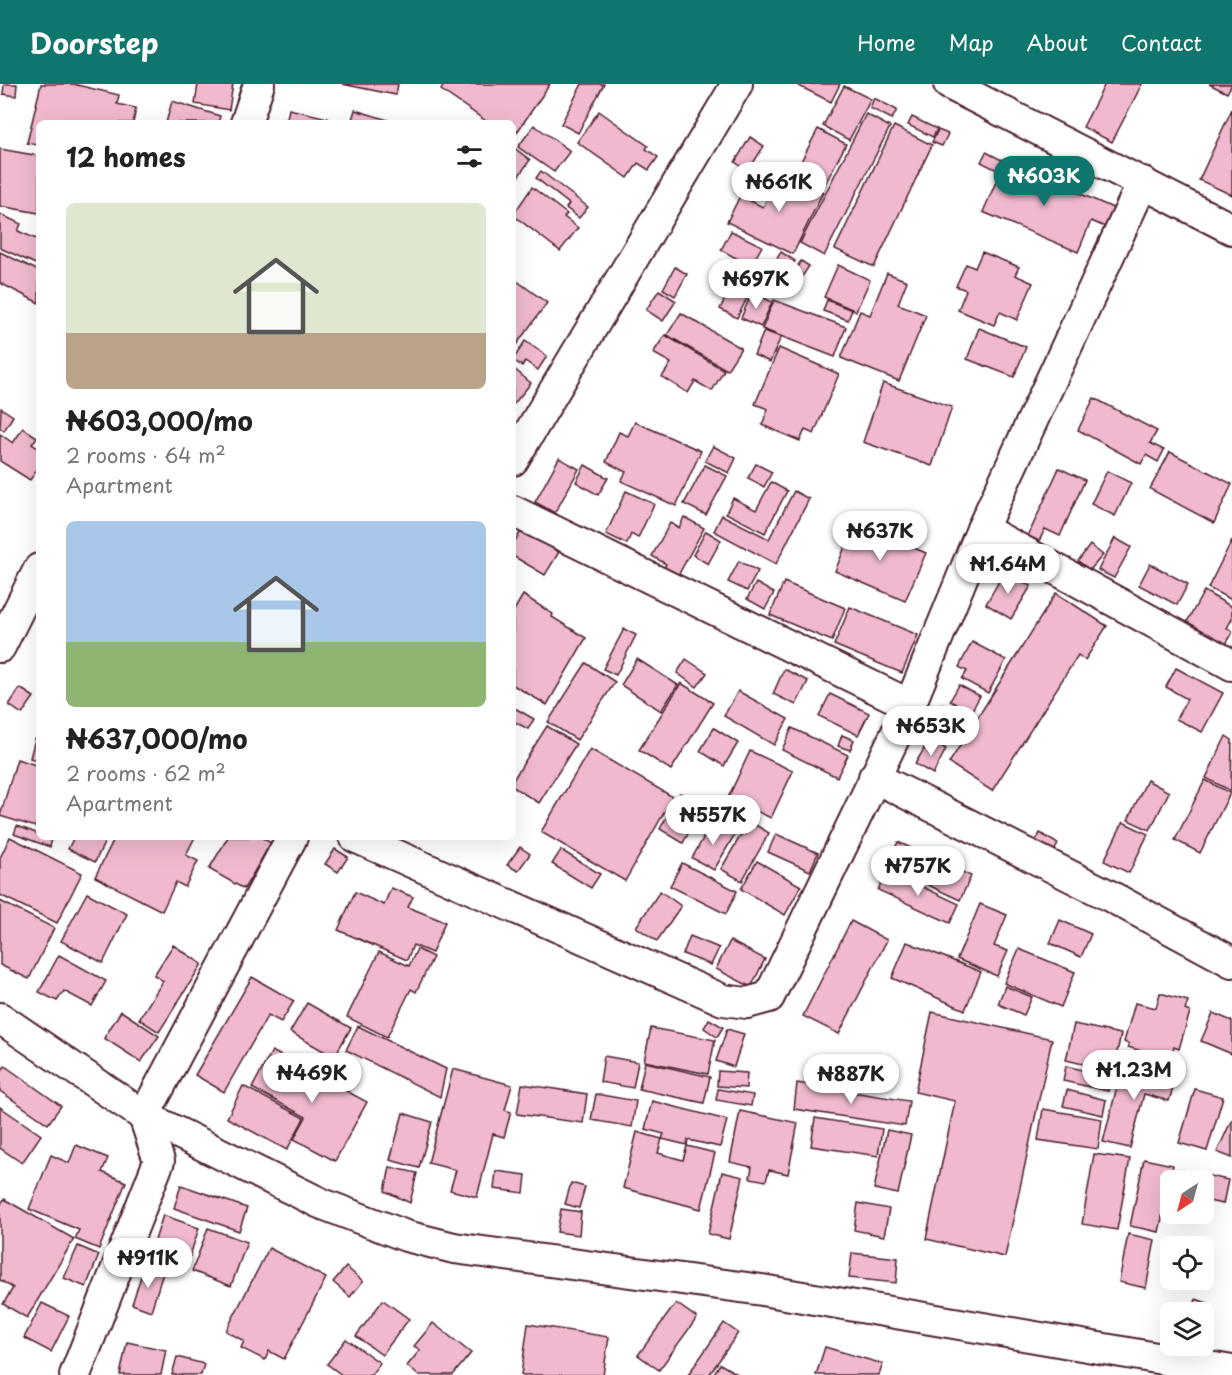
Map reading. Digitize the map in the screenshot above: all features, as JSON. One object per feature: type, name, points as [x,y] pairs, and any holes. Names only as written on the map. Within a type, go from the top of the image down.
[{"type":"street","points":[[247,120],[259,84]]},
{"type":"street","points":[[516,455],[737,84]]},
{"type":"street","points":[[949,84],[1232,229]]},
{"type":"street","points":[[363,840],[723,1000],[747,1003],[770,997],[910,705],[982,529],[1143,182]]},
{"type":"street","points":[[516,512],[910,705]]},
{"type":"street","points":[[982,529],[1232,665]]},
{"type":"street","points":[[0,647],[36,575]]},
{"type":"street","points":[[874,777],[1108,895],[1232,962]]},
{"type":"street","points":[[75,1375],[159,1161],[144,1116],[290,840]]},
{"type":"street","points":[[0,1018],[144,1116],[320,1203],[406,1236],[454,1248],[762,1290],[1232,1371]]},
{"type":"building","points":[[4,84],[17,84],[16,96],[3,94]]},
{"type":"building","points":[[41,84],[73,84],[119,95],[117,104],[136,108],[134,120],[36,120],[36,144],[27,143]]},
{"type":"building","points":[[198,84],[233,84],[229,110],[195,104]]},
{"type":"building","points":[[342,84],[398,84],[396,95]]},
{"type":"building","points":[[444,84],[550,84],[516,134],[516,120],[485,120],[441,90]]},
{"type":"building","points":[[582,84],[604,84],[578,133],[561,124]]},
{"type":"building","points":[[795,84],[840,84],[831,102]]},
{"type":"building","points":[[1105,84],[1142,84],[1112,142],[1083,127]]},
{"type":"building","points":[[1209,84],[1232,84],[1227,93]]},
{"type":"building","points":[[844,86],[871,99],[849,140],[823,126]]},
{"type":"building","points":[[874,98],[897,110],[892,119],[870,108]]},
{"type":"building","points":[[172,101],[220,116],[219,120],[167,120]]},
{"type":"building","points":[[289,109],[328,118],[328,120],[287,120]]},
{"type":"building","points":[[1232,109],[1232,195],[1199,180]]},
{"type":"building","points":[[355,110],[388,120],[352,120]]},
{"type":"building","points":[[599,111],[648,146],[646,149],[658,157],[649,170],[638,163],[628,178],[577,142]]},
{"type":"building","points":[[866,114],[890,127],[824,256],[800,243]]},
{"type":"building","points":[[912,117],[937,129],[933,137],[908,125]]},
{"type":"building","points":[[534,125],[570,151],[554,172],[518,147]]},
{"type":"building","points":[[894,126],[932,145],[874,267],[835,249]]},
{"type":"building","points":[[818,129],[846,144],[824,186],[796,171]]},
{"type":"building","points":[[938,130],[948,134],[942,146],[932,142]]},
{"type":"building","points":[[750,137],[764,146],[748,171],[735,162]]},
{"type":"building","points":[[0,149],[36,155],[36,212],[0,206]]},
{"type":"building","points":[[516,149],[530,160],[516,180]]},
{"type":"building","points":[[986,152],[1002,160],[997,170],[981,162]]},
{"type":"building","points":[[1005,161],[1113,208],[1105,227],[1091,221],[1078,252],[983,212]]},
{"type":"building","points":[[541,171],[588,207],[579,218],[566,208],[569,204],[536,178]]},
{"type":"building","points":[[781,171],[823,192],[793,254],[727,222],[740,196],[763,207]]},
{"type":"building","points":[[532,187],[567,214],[564,217],[578,228],[560,251],[516,217],[516,211]]},
{"type":"building","points":[[0,214],[21,224],[18,231],[36,239],[36,264],[0,248]]},
{"type":"building","points":[[731,231],[762,246],[751,266],[721,250]]},
{"type":"building","points":[[0,252],[36,270],[36,301],[0,283]]},
{"type":"building","points":[[781,252],[795,261],[781,283],[767,274]]},
{"type":"building","points":[[982,252],[1019,267],[1015,275],[1033,283],[1017,320],[1000,312],[994,325],[958,310],[966,290],[956,286],[966,264],[975,268]]},
{"type":"building","points":[[801,261],[809,266],[796,286],[788,281]]},
{"type":"building","points":[[838,265],[870,280],[856,311],[824,297]]},
{"type":"building","points":[[675,267],[687,274],[675,296],[663,289]]},
{"type":"building","points":[[887,273],[907,281],[898,304],[926,315],[899,381],[841,358],[860,311],[870,315]]},
{"type":"building","points":[[516,280],[547,303],[516,345]]},
{"type":"building","points":[[731,286],[749,294],[737,318],[720,309]]},
{"type":"building","points":[[659,290],[676,301],[663,321],[646,310]]},
{"type":"building","points":[[752,292],[772,302],[761,327],[741,318]]},
{"type":"building","points":[[774,300],[846,327],[835,357],[762,329]]},
{"type":"building","points":[[827,300],[852,310],[848,320],[823,311]]},
{"type":"building","points":[[681,313],[741,348],[727,370],[667,335]]},
{"type":"building","points":[[979,328],[1026,347],[1014,377],[967,359]]},
{"type":"building","points":[[764,331],[781,337],[770,362],[754,355]]},
{"type":"building","points":[[665,335],[724,370],[712,391],[695,381],[688,393],[662,377],[671,363],[653,353]]},
{"type":"building","points":[[525,341],[547,356],[538,370],[525,361],[522,366],[516,362],[516,355]]},
{"type":"building","points":[[779,348],[839,374],[814,434],[805,430],[800,441],[762,425],[768,409],[755,404]]},
{"type":"building","points":[[516,370],[531,383],[516,401]]},
{"type":"building","points":[[883,383],[952,407],[932,466],[863,442]]},
{"type":"building","points":[[1094,398],[1157,431],[1150,443],[1164,450],[1158,462],[1146,455],[1141,464],[1078,430]]},
{"type":"building","points":[[1,408],[13,416],[4,431],[0,428]]},
{"type":"building","points":[[635,422],[701,451],[676,506],[621,481],[626,472],[606,462],[619,432],[628,436]]},
{"type":"building","points":[[23,428],[36,436],[32,444],[36,447],[36,471],[30,480],[0,461],[0,434],[13,443]]},
{"type":"building","points":[[713,446],[736,458],[729,473],[705,461]]},
{"type":"building","points":[[1170,452],[1232,484],[1214,523],[1150,489]]},
{"type":"building","points":[[559,458],[579,469],[555,513],[535,502]]},
{"type":"building","points":[[756,464],[772,472],[764,487],[748,478]]},
{"type":"building","points":[[585,465],[608,478],[598,495],[576,482]]},
{"type":"building","points":[[705,465],[727,476],[706,515],[684,504]]},
{"type":"building","points":[[1059,468],[1085,480],[1060,536],[1045,529],[1039,541],[1028,536]]},
{"type":"building","points":[[1107,471],[1131,483],[1115,516],[1091,504]]},
{"type":"building","points":[[771,482],[787,491],[765,533],[726,513],[733,498],[756,510]]},
{"type":"building","points":[[626,491],[654,504],[638,538],[631,534],[627,544],[606,534]]},
{"type":"building","points":[[794,491],[809,499],[776,564],[714,531],[722,515],[769,539]]},
{"type":"building","points":[[684,517],[704,528],[675,581],[661,574],[666,564],[652,556],[670,523],[679,528]]},
{"type":"building","points":[[855,523],[926,553],[905,601],[835,571]]},
{"type":"building","points":[[522,530],[559,552],[545,575],[516,558],[516,539]]},
{"type":"building","points":[[706,531],[721,540],[708,564],[693,555]]},
{"type":"building","points":[[1115,538],[1131,547],[1114,578],[1098,570]]},
{"type":"building","points":[[1232,540],[1232,600],[1208,588]]},
{"type":"building","points":[[1090,545],[1103,555],[1090,570],[1078,561]]},
{"type":"building","points":[[739,561],[758,571],[747,591],[728,582]]},
{"type":"building","points":[[1150,564],[1188,584],[1177,605],[1139,585]]},
{"type":"building","points":[[1005,571],[1031,586],[1011,619],[986,604]]},
{"type":"building","points":[[784,582],[845,608],[832,641],[770,615]]},
{"type":"building","points":[[756,583],[774,593],[765,609],[747,599]]},
{"type":"building","points":[[1204,591],[1232,607],[1232,619],[1227,628],[1232,631],[1232,634],[1226,644],[1187,622]]},
{"type":"building","points":[[1056,593],[1107,626],[1085,660],[1078,655],[992,791],[949,763]]},
{"type":"building","points":[[523,595],[553,614],[552,617],[586,638],[547,705],[516,687],[516,607]]},
{"type":"building","points":[[850,607],[918,635],[902,673],[834,645]]},
{"type":"building","points":[[624,629],[636,635],[616,675],[603,669]]},
{"type":"building","points":[[972,642],[1006,660],[988,693],[962,679],[967,671],[959,667]]},
{"type":"building","points":[[637,659],[678,685],[661,711],[621,685]]},
{"type":"building","points":[[686,659],[707,673],[697,687],[677,673]]},
{"type":"building","points":[[586,663],[615,682],[577,740],[548,722]]},
{"type":"building","points":[[1176,668],[1223,693],[1202,732],[1176,719],[1187,699],[1166,687]]},
{"type":"building","points":[[784,669],[808,681],[796,705],[773,694]]},
{"type":"building","points":[[681,683],[713,703],[671,770],[639,750]]},
{"type":"building","points":[[959,685],[980,696],[971,712],[950,701]]},
{"type":"building","points":[[20,688],[34,697],[22,714],[9,705]]},
{"type":"building","points":[[738,691],[788,719],[774,745],[724,716]]},
{"type":"building","points":[[830,694],[869,713],[858,735],[819,716]]},
{"type":"building","points":[[942,704],[968,718],[959,734],[933,719]]},
{"type":"building","points":[[516,709],[534,719],[528,729],[516,723]]},
{"type":"building","points":[[547,726],[576,744],[539,803],[516,789],[516,775]]},
{"type":"building","points":[[714,728],[738,743],[724,766],[700,751]]},
{"type":"building","points":[[792,728],[848,755],[837,777],[782,750]]},
{"type":"building","points":[[842,735],[854,740],[850,750],[838,746]]},
{"type":"building","points":[[1226,736],[1232,740],[1231,791],[1206,778]]},
{"type":"building","points":[[35,739],[36,739],[36,760],[30,758]]},
{"type":"building","points":[[930,739],[946,749],[933,774],[915,764]]},
{"type":"building","points":[[590,749],[673,797],[625,881],[541,832]]},
{"type":"building","points":[[750,751],[793,771],[771,818],[728,798]]},
{"type":"building","points":[[17,759],[36,765],[36,827],[0,816]]},
{"type":"building","points":[[1147,780],[1169,792],[1150,830],[1128,820]]},
{"type":"building","points":[[1205,780],[1230,793],[1200,853],[1175,840]]},
{"type":"building","points":[[680,793],[703,807],[683,843],[660,829]]},
{"type":"building","points":[[713,821],[735,834],[714,870],[692,858]]},
{"type":"building","points":[[749,821],[769,833],[742,881],[721,869]]},
{"type":"building","points":[[1123,822],[1148,834],[1129,873],[1104,861]]},
{"type":"building","points":[[17,826],[36,833],[36,840],[52,840],[50,847],[14,834]]},
{"type":"building","points":[[1040,833],[1058,844],[1051,857],[1032,847]]},
{"type":"building","points":[[776,834],[818,853],[810,871],[768,852]]},
{"type":"building","points":[[10,837],[82,873],[57,923],[0,895],[0,858]]},
{"type":"building","points":[[72,840],[106,840],[95,862],[68,849]]},
{"type":"building","points":[[114,840],[194,840],[186,855],[198,861],[185,887],[176,882],[162,911],[95,877]]},
{"type":"building","points":[[226,840],[266,840],[271,843],[244,889],[209,869]]},
{"type":"building","points":[[898,842],[971,876],[960,900],[887,866]]},
{"type":"building","points":[[520,847],[530,854],[518,871],[507,865]]},
{"type":"building","points":[[335,849],[348,857],[338,872],[325,864]]},
{"type":"building","points":[[561,850],[600,874],[591,888],[552,864]]},
{"type":"building","points":[[757,861],[801,886],[785,915],[741,889]]},
{"type":"building","points":[[682,863],[737,891],[726,914],[670,886]]},
{"type":"building","points":[[887,870],[959,904],[950,923],[878,890]]},
{"type":"building","points":[[391,888],[413,897],[408,907],[445,922],[432,953],[413,945],[407,960],[338,930],[355,892],[384,905]]},
{"type":"building","points":[[660,891],[681,906],[657,941],[636,927]]},
{"type":"building","points":[[87,893],[127,914],[103,963],[61,941]]},
{"type":"building","points":[[0,901],[54,928],[29,979],[0,965]]},
{"type":"building","points":[[980,904],[1007,915],[994,946],[1008,951],[997,976],[957,959]]},
{"type":"building","points":[[1060,920],[1091,934],[1081,957],[1050,943]]},
{"type":"building","points":[[851,921],[887,940],[839,1034],[803,1016]]},
{"type":"building","points":[[690,936],[719,948],[711,965],[683,954]]},
{"type":"building","points":[[730,941],[765,959],[751,987],[716,969]]},
{"type":"building","points":[[907,942],[981,972],[965,1010],[892,978]]},
{"type":"building","points":[[173,945],[202,964],[159,1032],[139,1019],[163,981],[154,975]]},
{"type":"building","points":[[417,949],[433,957],[416,992],[411,989],[387,1037],[347,1017],[379,952],[409,966]]},
{"type":"building","points":[[1019,949],[1075,972],[1061,1007],[1004,983]]},
{"type":"building","points":[[59,955],[106,981],[92,1006],[64,991],[57,1001],[39,992]]},
{"type":"building","points":[[252,977],[294,1001],[281,1022],[268,1015],[224,1092],[195,1075]]},
{"type":"building","points":[[1005,986],[1032,997],[1024,1015],[998,1004]]},
{"type":"building","points":[[1160,993],[1188,1001],[1185,1010],[1190,1012],[1179,1049],[1174,1047],[1169,1064],[1146,1058],[1148,1053],[1128,1047],[1129,1044],[1124,1042],[1135,1003],[1156,1008]]},
{"type":"building","points":[[307,1003],[351,1028],[334,1057],[290,1032]]},
{"type":"building","points":[[121,1011],[159,1036],[141,1062],[104,1038]]},
{"type":"building","points":[[932,1012],[1052,1039],[1005,1257],[926,1239],[955,1101],[915,1092]]},
{"type":"building","points":[[1213,1013],[1232,1021],[1232,1054],[1201,1041]]},
{"type":"building","points":[[709,1019],[723,1027],[717,1037],[704,1028]]},
{"type":"building","points":[[1074,1024],[1121,1034],[1113,1071],[1066,1060]]},
{"type":"building","points":[[358,1026],[446,1069],[440,1097],[346,1050]]},
{"type":"building","points":[[651,1028],[715,1040],[708,1074],[644,1061]]},
{"type":"building","points":[[727,1029],[744,1034],[734,1067],[716,1061]]},
{"type":"building","points":[[272,1051],[367,1102],[335,1161],[294,1139],[306,1117],[252,1088]]},
{"type":"building","points":[[604,1056],[638,1062],[633,1088],[600,1082]]},
{"type":"building","points":[[645,1062],[710,1077],[704,1103],[639,1089]]},
{"type":"building","points":[[1123,1063],[1176,1077],[1169,1101],[1144,1094],[1130,1148],[1103,1142]]},
{"type":"building","points":[[5,1066],[61,1106],[48,1124],[0,1091],[0,1073]]},
{"type":"building","points":[[1066,1066],[1111,1077],[1108,1091],[1063,1081]]},
{"type":"building","points":[[453,1069],[512,1085],[505,1110],[511,1112],[504,1137],[493,1134],[477,1197],[450,1190],[456,1170],[428,1163]]},
{"type":"building","points":[[718,1071],[747,1073],[746,1088],[717,1086]]},
{"type":"building","points":[[797,1083],[909,1101],[905,1126],[794,1109]]},
{"type":"building","points":[[522,1084],[587,1094],[583,1123],[517,1114]]},
{"type":"building","points":[[243,1086],[304,1118],[287,1150],[227,1118]]},
{"type":"building","points":[[718,1089],[753,1095],[751,1106],[716,1100]]},
{"type":"building","points":[[1195,1089],[1223,1097],[1207,1151],[1179,1143]]},
{"type":"building","points":[[1067,1090],[1106,1100],[1103,1115],[1063,1106]]},
{"type":"building","points":[[596,1094],[636,1101],[632,1127],[591,1120]]},
{"type":"building","points":[[652,1101],[727,1120],[720,1147],[688,1140],[687,1145],[662,1139],[664,1134],[645,1129]]},
{"type":"building","points":[[0,1107],[41,1135],[22,1163],[0,1148]]},
{"type":"building","points":[[1043,1109],[1102,1119],[1098,1149],[1038,1140]]},
{"type":"building","points":[[740,1111],[798,1123],[788,1174],[769,1170],[766,1181],[750,1178],[752,1167],[730,1162]]},
{"type":"building","points":[[403,1113],[432,1122],[419,1168],[390,1160]]},
{"type":"building","points":[[815,1118],[882,1129],[878,1156],[811,1146]]},
{"type":"building","points":[[1232,1119],[1232,1158],[1217,1152]]},
{"type":"building","points":[[887,1130],[911,1135],[898,1194],[874,1189]]},
{"type":"building","points":[[637,1132],[662,1139],[658,1153],[683,1160],[687,1146],[715,1153],[701,1209],[623,1188]]},
{"type":"building","points":[[76,1145],[108,1158],[102,1172],[126,1182],[99,1249],[75,1239],[79,1230],[29,1209],[51,1155],[69,1163]]},
{"type":"building","points":[[1094,1154],[1130,1159],[1117,1230],[1082,1224]]},
{"type":"building","points":[[1144,1159],[1173,1165],[1172,1170],[1160,1170],[1159,1232],[1130,1226]]},
{"type":"building","points":[[390,1167],[417,1173],[410,1203],[385,1191]]},
{"type":"building","points":[[496,1171],[526,1175],[524,1193],[494,1189]]},
{"type":"building","points":[[722,1172],[743,1177],[729,1239],[708,1234]]},
{"type":"building","points":[[1214,1177],[1228,1180],[1223,1204],[1214,1202]]},
{"type":"building","points":[[571,1183],[585,1187],[579,1208],[565,1204]]},
{"type":"building","points":[[181,1185],[247,1208],[239,1231],[174,1208]]},
{"type":"building","points":[[4,1199],[74,1239],[27,1318],[3,1304],[13,1288],[0,1280],[0,1206]]},
{"type":"building","points":[[858,1203],[889,1209],[884,1236],[854,1230]]},
{"type":"building","points":[[561,1209],[581,1212],[579,1235],[557,1232]]},
{"type":"building","points":[[163,1215],[199,1228],[186,1268],[150,1256]]},
{"type":"building","points":[[208,1228],[247,1242],[231,1286],[192,1271]]},
{"type":"building","points":[[1128,1234],[1155,1240],[1146,1288],[1119,1282]]},
{"type":"building","points":[[78,1246],[99,1255],[86,1287],[64,1278]]},
{"type":"building","points":[[269,1248],[326,1278],[284,1359],[269,1351],[265,1360],[241,1348],[244,1341],[226,1331]]},
{"type":"building","points":[[852,1253],[898,1258],[896,1283],[849,1278]]},
{"type":"building","points":[[144,1267],[163,1273],[151,1311],[132,1304]]},
{"type":"building","points":[[346,1267],[363,1281],[350,1297],[333,1282]]},
{"type":"building","points":[[383,1300],[409,1319],[382,1355],[356,1336]]},
{"type":"building","points":[[42,1303],[69,1316],[51,1352],[24,1338]]},
{"type":"building","points":[[676,1303],[697,1318],[659,1370],[638,1355]]},
{"type":"building","points":[[433,1323],[471,1353],[453,1375],[418,1375],[407,1366],[420,1350],[414,1346]]},
{"type":"building","points":[[724,1323],[738,1333],[709,1375],[688,1375]]},
{"type":"building","points":[[528,1324],[609,1337],[603,1375],[521,1375]]},
{"type":"building","points":[[346,1339],[380,1363],[371,1375],[342,1375],[327,1364]]},
{"type":"building","points":[[127,1342],[166,1350],[161,1375],[120,1375]]},
{"type":"building","points":[[825,1347],[883,1364],[879,1375],[816,1375]]},
{"type":"building","points":[[177,1357],[204,1364],[201,1375],[172,1375]]},
{"type":"building","points":[[720,1364],[739,1375],[713,1375]]}]
